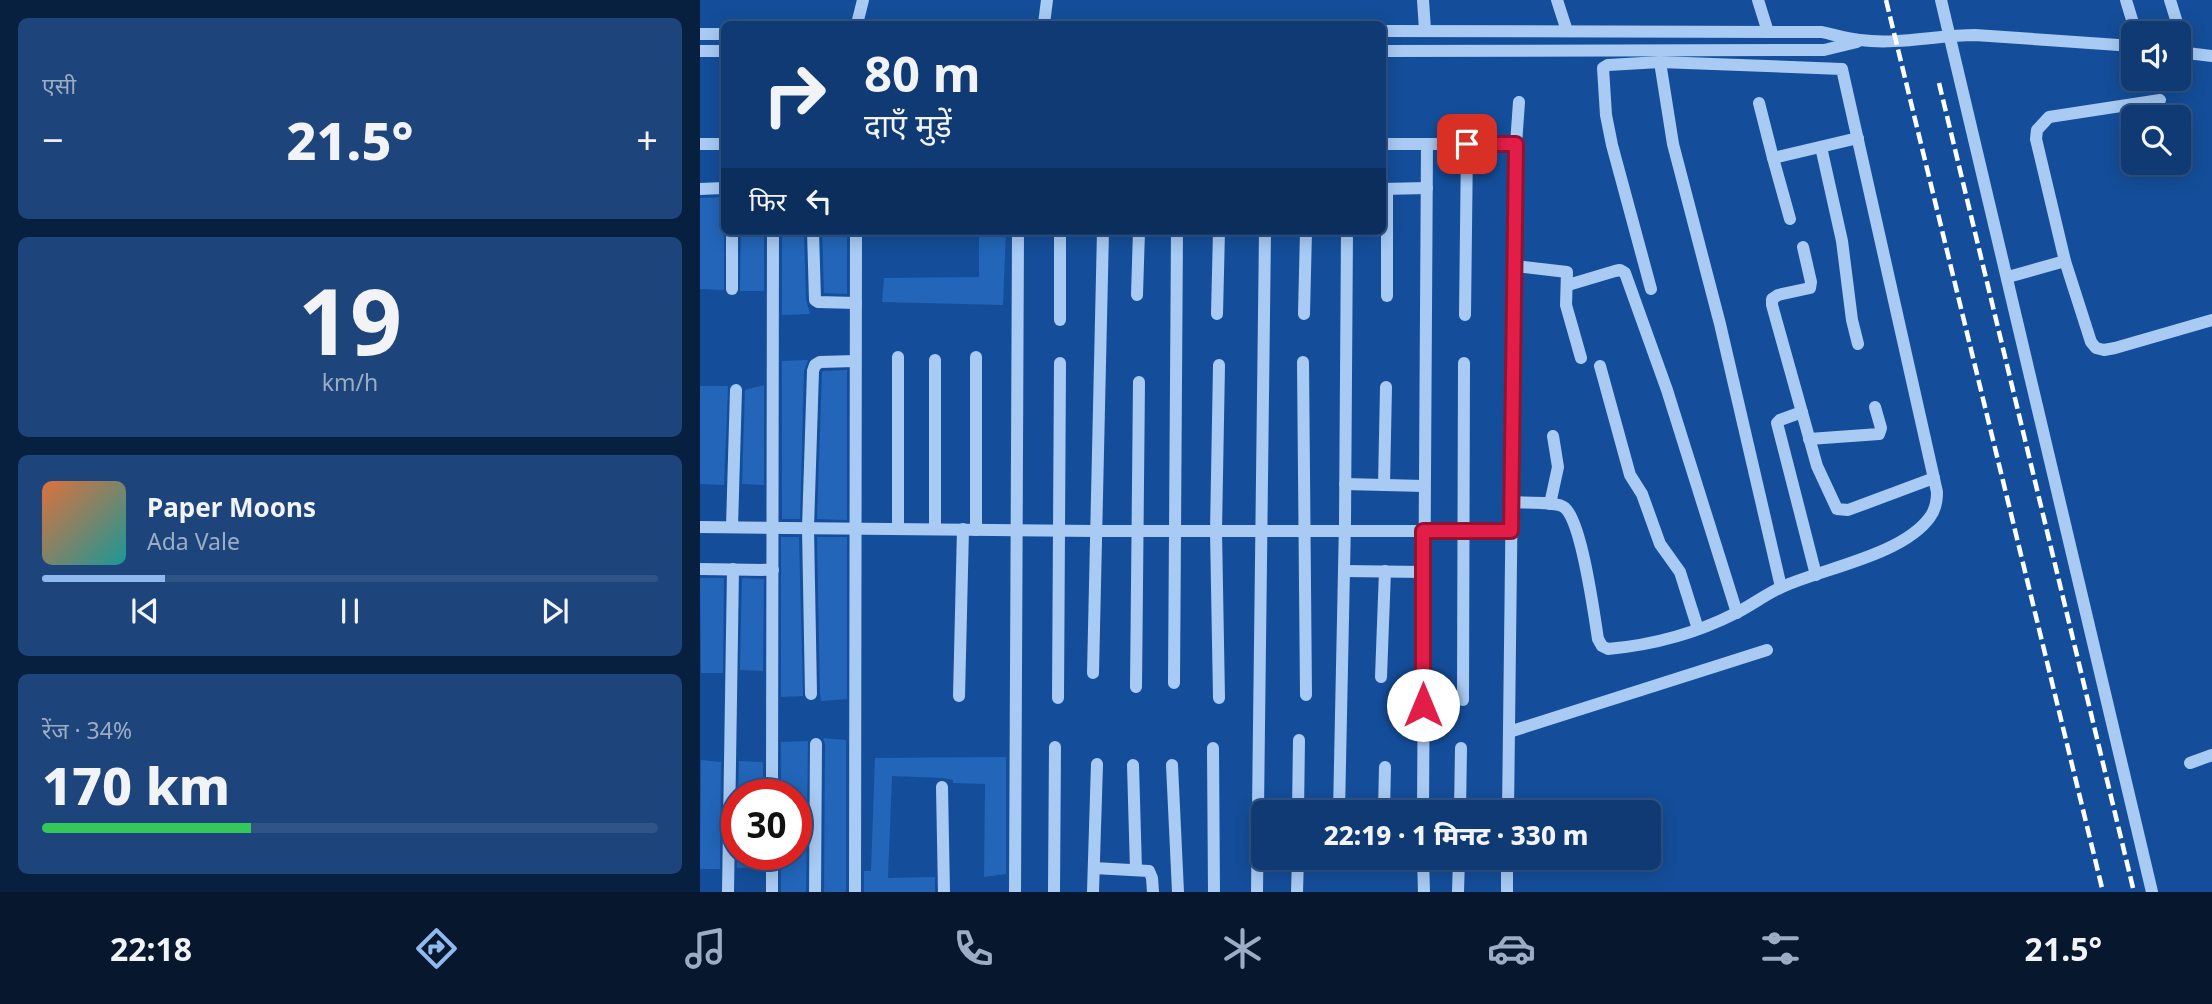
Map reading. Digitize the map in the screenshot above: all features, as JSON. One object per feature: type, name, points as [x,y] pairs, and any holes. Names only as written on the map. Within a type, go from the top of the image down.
[{"type":"street","points":[[858,21],[863,0]]},
{"type":"street","points":[[1044,21],[1047,0]]},
{"type":"street","points":[[1423,0],[1425,30]]},
{"type":"street","points":[[1557,0],[1567,31]]},
{"type":"street","points":[[1758,0],[1768,32]]},
{"type":"street","points":[[1941,0],[2152,892]]},
{"type":"street","points":[[2126,0],[2132,21]]},
{"type":"street","points":[[2170,0],[2175,21]]},
{"type":"street","points":[[1386,31],[1822,32],[1861,41],[1896,41],[1975,34],[2121,45]]},
{"type":"street","points":[[700,34],[721,34]]},
{"type":"street","points":[[1386,51],[1824,50],[1861,41]]},
{"type":"street","points":[[700,51],[721,51]]},
{"type":"street","points":[[2191,53],[2212,56]]},
{"type":"street","points":[[1660,62],[1673,144],[1720,324],[1781,587]]},
{"type":"street","points":[[1512,502],[1564,506],[1572,520],[1579,543],[1598,639],[1602,646],[1608,649],[1651,643],[1698,629],[1737,613],[1781,587],[1874,554],[1914,532],[1930,518],[1937,506],[1937,492],[1843,69],[1660,62],[1608,65],[1603,68],[1606,115],[1612,145],[1651,289]]},
{"type":"street","points":[[2160,100],[2049,117],[2037,130],[2036,139],[2066,261],[2091,342],[2096,348],[2115,348],[2212,320]]},
{"type":"street","points":[[1508,800],[1516,144],[1519,102]]},
{"type":"street","points":[[1759,103],[1790,219]]},
{"type":"street","points":[[1773,158],[1858,138]]},
{"type":"street","points":[[700,144],[721,144]]},
{"type":"street","points":[[1386,144],[1516,144]]},
{"type":"street","points":[[1423,800],[1427,144]]},
{"type":"street","points":[[1465,314],[1467,144]]},
{"type":"street","points":[[1821,147],[1842,241],[1850,311],[1858,345]]},
{"type":"street","points":[[700,189],[721,188]]},
{"type":"street","points":[[1386,189],[1427,188]]},
{"type":"street","points":[[732,235],[732,289]]},
{"type":"street","points":[[772,779],[774,235]]},
{"type":"street","points":[[813,235],[815,300],[856,303]]},
{"type":"street","points":[[855,892],[856,235]]},
{"type":"street","points":[[1015,892],[1018,235]]},
{"type":"street","points":[[1060,235],[1060,320]]},
{"type":"street","points":[[1093,673],[1103,235]]},
{"type":"street","points":[[1137,295],[1139,235]]},
{"type":"street","points":[[1174,683],[1177,235]]},
{"type":"street","points":[[1217,313],[1219,235]]},
{"type":"street","points":[[1257,892],[1265,235]]},
{"type":"street","points":[[1304,314],[1306,235]]},
{"type":"street","points":[[1339,800],[1345,571],[1347,235]]},
{"type":"street","points":[[1386,235],[1387,296]]},
{"type":"street","points":[[1803,247],[1811,286],[1808,289],[1774,296],[1772,305],[1817,466],[1838,509],[1842,511],[1934,478]]},
{"type":"street","points":[[2008,276],[2066,261]]},
{"type":"street","points":[[1515,265],[1567,272],[1566,305],[1581,358]]},
{"type":"street","points":[[1568,285],[1615,271],[1625,273],[1667,390],[1737,613]]},
{"type":"street","points":[[898,357],[898,529]]},
{"type":"street","points":[[959,696],[976,357]]},
{"type":"street","points":[[935,360],[935,529]]},
{"type":"street","points":[[811,694],[808,528],[813,371],[815,365],[820,362],[855,361]]},
{"type":"street","points":[[1303,362],[1306,695]]},
{"type":"street","points":[[1058,698],[1060,363]]},
{"type":"street","points":[[1463,700],[1464,363]]},
{"type":"street","points":[[1219,365],[1216,531],[1219,698]]},
{"type":"street","points":[[1600,366],[1630,475],[1642,494],[1660,544],[1680,572],[1698,629]]},
{"type":"street","points":[[1136,687],[1139,382]]},
{"type":"street","points":[[1384,485],[1386,387]]},
{"type":"street","points":[[732,527],[736,390]]},
{"type":"street","points":[[1809,439],[1879,434],[1881,428],[1875,407]]},
{"type":"street","points":[[1802,412],[1780,420],[1777,424],[1815,575]]},
{"type":"street","points":[[1550,504],[1558,467],[1553,436]]},
{"type":"street","points":[[1345,484],[1424,486]]},
{"type":"street","points":[[700,527],[1511,531]]},
{"type":"street","points":[[700,569],[773,570]]},
{"type":"street","points":[[728,892],[733,569]]},
{"type":"street","points":[[1345,571],[1423,572]]},
{"type":"street","points":[[1381,677],[1385,571]]},
{"type":"street","points":[[1509,732],[1767,650]]},
{"type":"street","points":[[1298,800],[1299,740]]},
{"type":"street","points":[[815,892],[816,744]]},
{"type":"street","points":[[1054,892],[1055,747]]},
{"type":"street","points":[[1213,748],[1214,892]]},
{"type":"street","points":[[1460,800],[1461,748]]},
{"type":"street","points":[[2190,763],[2212,755]]},
{"type":"street","points":[[1093,892],[1097,764]]},
{"type":"street","points":[[1133,765],[1136,870]]},
{"type":"street","points":[[1172,765],[1178,892]]},
{"type":"street","points":[[1384,800],[1385,767]]},
{"type":"street","points":[[942,788],[944,892]]},
{"type":"street","points":[[1094,867],[1150,872],[1153,892]]},
{"type":"street","points":[[772,870],[772,892]]},
{"type":"street","points":[[1297,892],[1298,870]]},
{"type":"street","points":[[1423,870],[1424,892]]},
{"type":"street","points":[[1458,892],[1459,870]]},
{"type":"street","points":[[1507,870],[1507,892]]},
{"type":"building","points":[[721,197],[724,290],[700,289],[700,198]]},
{"type":"building","points":[[741,235],[764,235],[764,291],[740,291]]},
{"type":"building","points":[[782,235],[804,235],[806,300],[810,314],[782,315]]},
{"type":"building","points":[[822,235],[847,235],[847,294],[824,293]]},
{"type":"building","points":[[979,235],[1006,235],[1003,305],[882,302],[884,278],[979,277]]},
{"type":"building","points":[[808,360],[804,371],[800,519],[782,519],[782,361]]},
{"type":"building","points":[[847,370],[847,520],[817,519],[822,373]]},
{"type":"building","points":[[764,385],[764,485],[742,484],[745,390]]},
{"type":"building","points":[[700,386],[728,386],[724,485],[700,484]]},
{"type":"building","points":[[781,537],[799,537],[803,696],[781,697]]},
{"type":"building","points":[[817,537],[847,537],[847,699],[821,701]]},
{"type":"building","points":[[700,578],[724,578],[723,673],[701,673]]},
{"type":"building","points":[[742,578],[764,579],[763,671],[740,670]]},
{"type":"building","points":[[823,738],[846,740],[846,892],[824,892]]},
{"type":"building","points":[[808,741],[807,779],[781,779],[781,742]]},
{"type":"building","points":[[1006,757],[1006,874],[984,877],[985,784],[953,783],[953,780],[943,778],[892,776],[888,878],[935,877],[935,892],[864,892],[864,871],[871,871],[875,758]]},
{"type":"building","points":[[701,760],[721,762],[720,869],[700,869]]},
{"type":"building","points":[[739,761],[763,762],[763,779],[738,779]]},
{"type":"building","points":[[781,870],[806,870],[806,892],[781,892]]},
{"type":"railway","points":[[1886,0],[2103,892]]},
{"type":"railway","points":[[1939,83],[2134,892]]},
{"type":"route","points":[[1423,705],[1423,531],[1511,531],[1516,144],[1467,144]]}]
